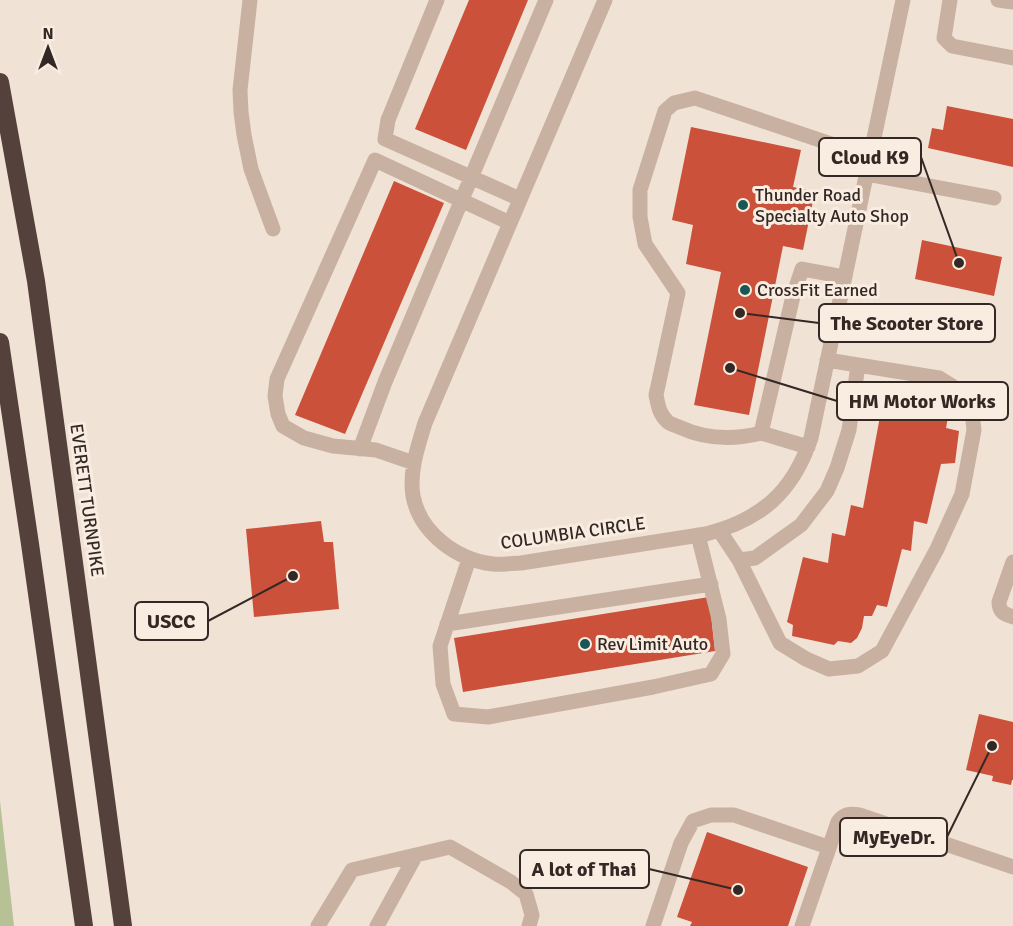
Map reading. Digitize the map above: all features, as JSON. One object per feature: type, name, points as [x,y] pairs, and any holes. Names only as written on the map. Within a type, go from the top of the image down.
[{"type":"highway","name":"EVERETT TURNPIKE","points":[[0,82],[36,281],[123,926]]},
{"type":"highway","points":[[0,342],[84,926]]},
{"type":"street","points":[[249,0],[240,90],[241,112],[251,169],[273,230]]},
{"type":"street","points":[[414,463],[376,450],[333,446],[304,438],[283,426],[275,396],[277,379],[386,140],[388,120],[437,0]]},
{"type":"street","points":[[360,449],[385,382],[546,0]]},
{"type":"street","name":"COLUMBIA CIRCLE","points":[[605,0],[425,423],[416,452],[412,475],[413,497],[422,518],[436,537],[453,551],[469,558],[495,564],[521,563],[728,528],[762,510],[792,479],[808,447],[903,0]]},
{"type":"street","points":[[950,0],[944,38],[952,46],[1013,58]]},
{"type":"street","points":[[998,0],[1013,2]]},
{"type":"street","points":[[808,447],[761,433],[747,437],[720,438],[686,430],[667,422],[659,409],[656,396],[678,293],[645,244],[640,217],[640,190],[665,111],[674,103],[695,98],[870,157]]},
{"type":"street","points":[[386,140],[520,199]]},
{"type":"street","points":[[375,160],[510,223]]},
{"type":"street","points":[[866,174],[994,198]]},
{"type":"street","points":[[761,433],[793,296],[802,269],[844,277]]},
{"type":"street","points":[[719,530],[739,561],[780,643],[806,659],[829,669],[858,666],[882,651],[937,549],[962,494],[974,430],[972,403],[939,378],[827,360]]},
{"type":"street","points":[[739,561],[755,558],[801,525],[827,491],[849,430],[858,365]]},
{"type":"street","points":[[469,558],[440,646],[442,684],[454,714],[488,717],[711,674],[723,654],[719,619],[698,534]]},
{"type":"street","points":[[1011,572],[999,602],[999,608],[1002,613],[1013,616]]},
{"type":"street","points":[[447,624],[711,584]]},
{"type":"street","points":[[653,926],[681,843],[693,821],[711,814],[734,814],[828,848]]},
{"type":"street","points":[[802,926],[838,822],[847,814],[853,814],[1013,867]]},
{"type":"street","points":[[318,926],[352,870],[450,847],[511,882],[526,894],[532,915],[530,926]]},
{"type":"street","points":[[377,926],[416,855]]},
{"type":"green space","points":[[0,801],[14,926],[0,926]]},
{"type":"building","points":[[469,0],[528,0],[466,150],[415,129]]},
{"type":"building","points":[[947,106],[1013,119],[1013,167],[928,148],[932,128],[943,130]]},
{"type":"building","name":"Thunder Road Specialty Auto Shop","points":[[691,127],[801,150],[793,187],[815,191],[803,250],[783,246],[749,415],[694,405],[721,272],[686,264],[693,225],[672,220]]},
{"type":"building","points":[[394,181],[444,203],[345,434],[295,415]]},
{"type":"building","points":[[922,240],[1002,257],[994,296],[915,279]]},
{"type":"building","points":[[886,384],[952,395],[946,428],[959,431],[955,463],[941,464],[927,524],[914,521],[911,551],[902,549],[887,607],[877,605],[872,616],[864,616],[862,628],[857,638],[851,643],[838,641],[834,645],[792,636],[793,625],[787,622],[803,557],[828,563],[832,533],[845,536],[851,505],[863,508]]},
{"type":"building","points":[[321,521],[324,542],[333,542],[339,609],[254,617],[246,529]]},
{"type":"building","name":"Rev Limit Auto","points":[[709,597],[715,651],[463,692],[454,638]]},
{"type":"building","points":[[979,714],[1013,722],[1013,780],[1011,785],[992,781],[993,776],[966,770]]},
{"type":"building","points":[[707,832],[808,867],[788,926],[690,926],[692,922],[677,917]]},
{"type":"place","name":"Thunder Road Specialty Auto Shop","points":[[743,205]]},
{"type":"place","name":"Cloud K9","points":[[959,263]]},
{"type":"place","name":"CrossFit Earned","points":[[745,290]]},
{"type":"place","name":"The Scooter Store","points":[[740,313]]},
{"type":"place","name":"HM Motor Works","points":[[730,368]]},
{"type":"place","name":"USCC","points":[[293,576]]},
{"type":"place","name":"Rev Limit Auto","points":[[585,644]]},
{"type":"place","name":"MyEyeDr.","points":[[992,746]]},
{"type":"place","name":"A lot of Thai","points":[[738,890]]}]
